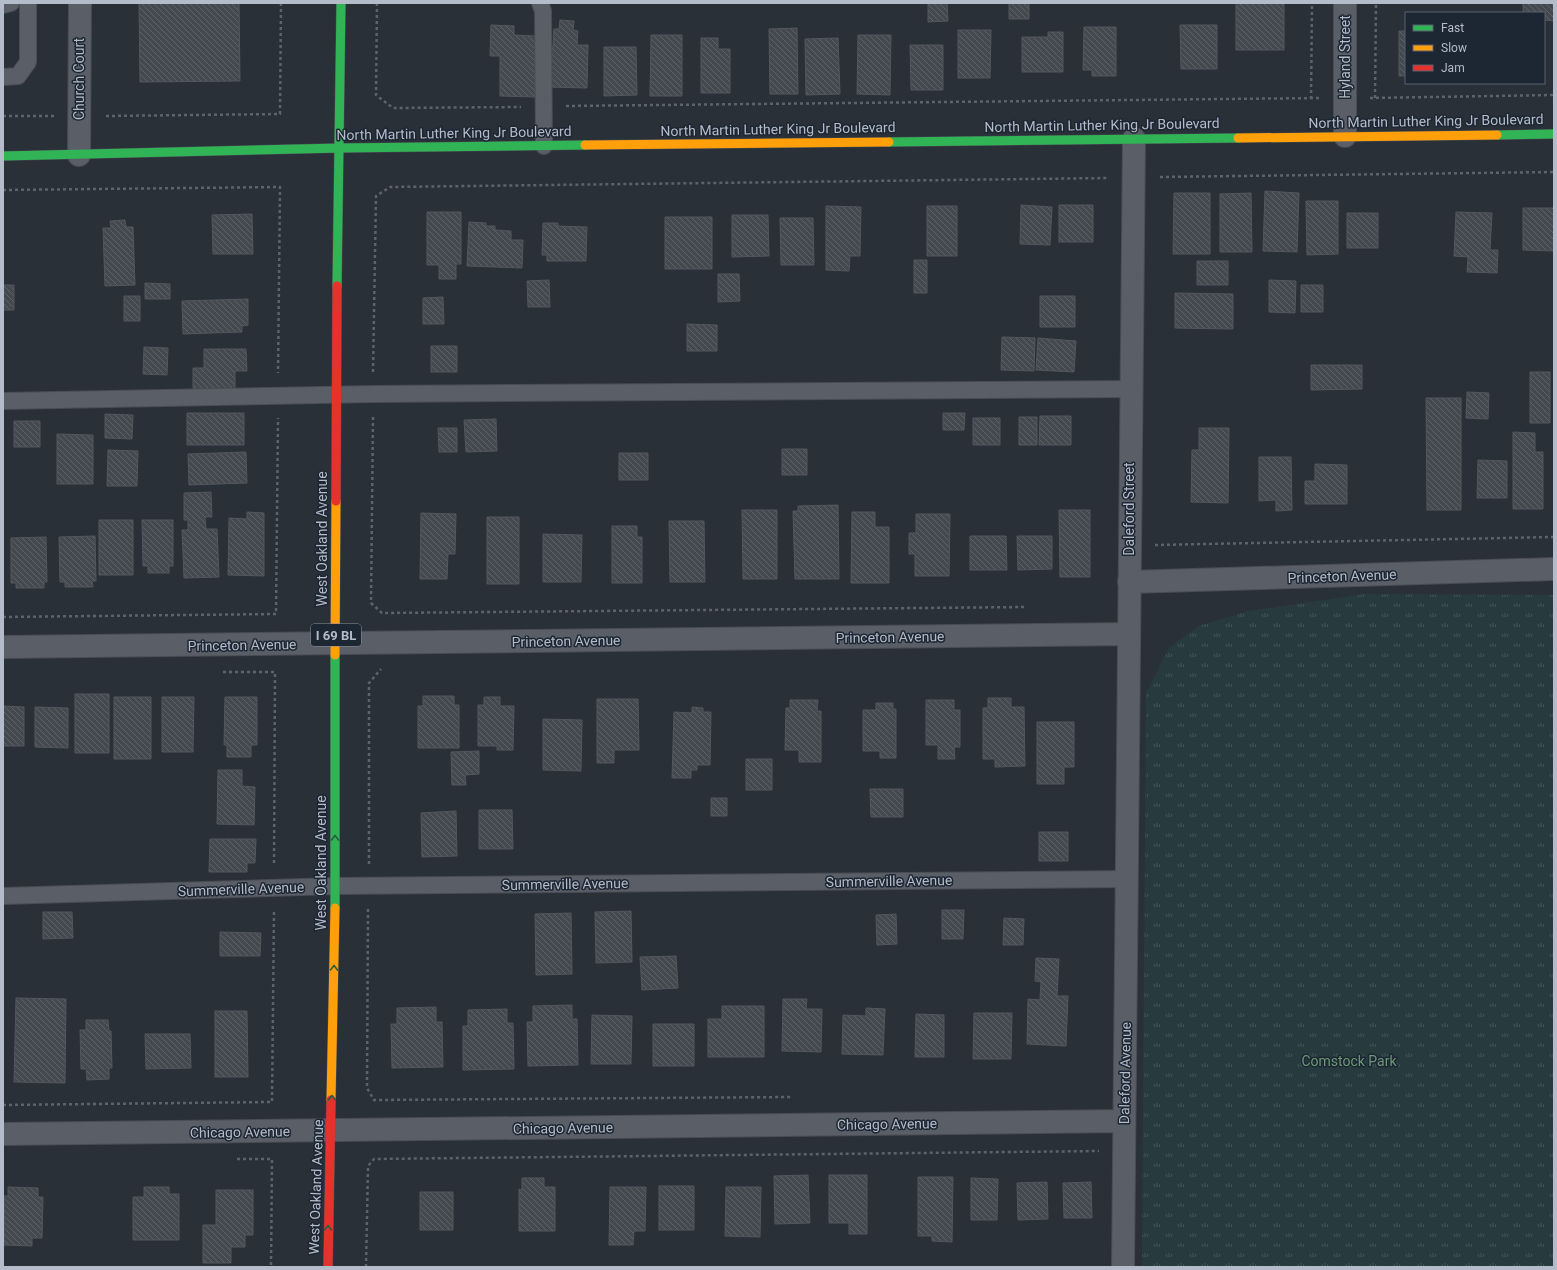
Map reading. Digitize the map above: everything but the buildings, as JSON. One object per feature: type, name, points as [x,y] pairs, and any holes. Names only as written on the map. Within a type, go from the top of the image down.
[{"type":"main road","name":"West Oakland Avenue","points":[[328,1267],[329,1163],[332,1131],[335,886],[336,395],[341,148],[342,3]]},
{"type":"main road","name":"North Martin Luther King Jr Boulevard","points":[[3,156],[341,148],[1554,134]]},
{"type":"street","name":"Church Court","points":[[79,155],[80,3]]},
{"type":"street","name":"Hyland Street","points":[[1345,3],[1345,136]]},
{"type":"street","name":"Daleford Street","points":[[1127,879],[1130,389],[1134,139]]},
{"type":"street","name":"Princeton Avenue","points":[[1129,582],[1554,569]]},
{"type":"street","name":"Princeton Avenue","points":[[3,647],[1129,634]]},
{"type":"street","name":"Daleford Avenue","points":[[1123,1267],[1127,879]]},
{"type":"street","name":"Chicago Avenue","points":[[3,1134],[1124,1122]]},
{"type":"lane","points":[[3,5],[10,3]]},
{"type":"lane","points":[[3,77],[18,76],[28,62],[28,3]]},
{"type":"lane","points":[[540,3],[543,11],[544,146]]},
{"type":"lane","points":[[3,401],[373,394],[1130,389]]},
{"type":"lane","name":"Summerville Avenue","points":[[3,896],[335,886],[1127,879]]},
{"type":"path","points":[[3,116],[280,114],[281,3]]},
{"type":"path","points":[[377,3],[376,95],[393,108],[1554,95]]},
{"type":"path","points":[[1311,98],[1312,3]]},
{"type":"path","points":[[1375,98],[1376,3]]},
{"type":"path","points":[[1033,607],[382,613],[371,603],[376,196],[390,187],[1554,172]]},
{"type":"path","points":[[3,190],[280,187],[276,614],[3,617]]},
{"type":"path","points":[[1129,545],[1554,537]]},
{"type":"path","points":[[366,1267],[368,1166],[374,1159],[1100,1151]]},
{"type":"path","points":[[232,1159],[272,1159],[271,1267]]},
{"type":"green space","name":"Comstock Park","points":[[1364,594],[1554,595],[1554,1267],[1142,1267],[1146,693],[1169,648],[1198,626],[1249,611]]},
{"type":"traffic: fast","points":[[337,286],[341,3]]},
{"type":"traffic: fast","points":[[1497,135],[1554,134]]},
{"type":"traffic: fast","points":[[889,142],[1238,138]]},
{"type":"traffic: fast","points":[[341,148],[585,145]]},
{"type":"traffic: fast","points":[[3,156],[341,148]]},
{"type":"traffic: fast","points":[[335,655],[335,908]]},
{"type":"traffic: slow","points":[[1238,138],[1497,135]]},
{"type":"traffic: slow","points":[[585,145],[889,142]]},
{"type":"traffic: slow","points":[[335,655],[336,501]]},
{"type":"traffic: slow","points":[[331,1100],[335,908]]},
{"type":"traffic: jam","points":[[336,501],[337,286]]},
{"type":"traffic: jam","points":[[328,1267],[331,1100]]}]
